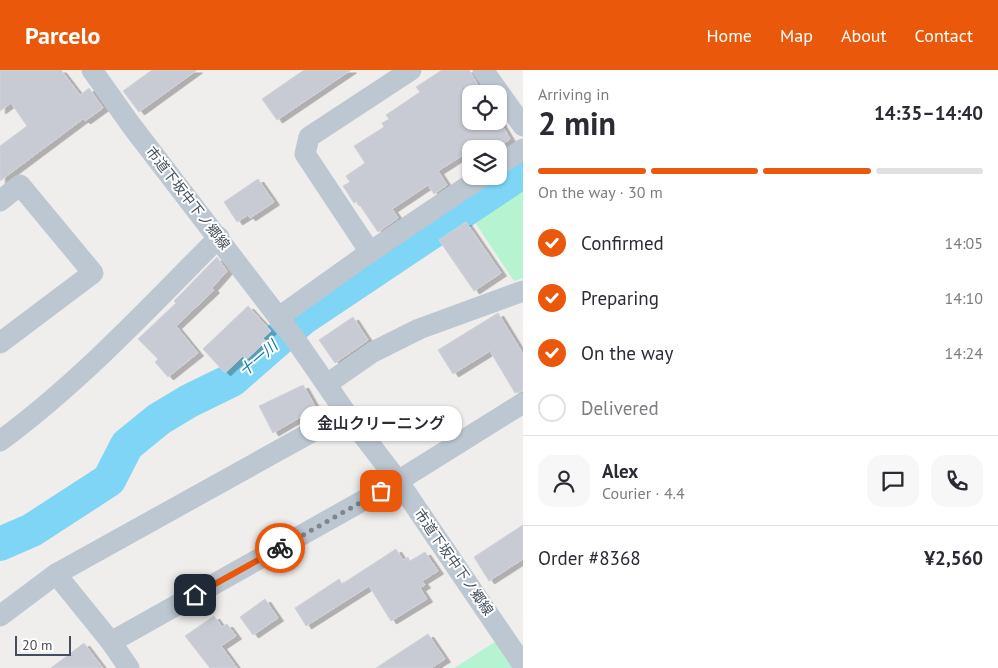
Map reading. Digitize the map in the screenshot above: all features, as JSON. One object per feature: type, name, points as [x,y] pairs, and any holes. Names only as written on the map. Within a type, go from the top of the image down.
[{"type":"street","points":[[370,252],[305,154],[309,137],[411,70]]},
{"type":"street","points":[[482,70],[523,126]]},
{"type":"street","name":"市道下坂中下ノ郷線","points":[[101,73],[131,125],[219,237],[286,327],[346,413],[398,481],[523,665]]},
{"type":"street","points":[[507,160],[523,149]]},
{"type":"street","points":[[0,201],[20,185],[93,273],[0,344]]},
{"type":"street","points":[[286,327],[370,252],[470,185]]},
{"type":"street","points":[[0,441],[24,423],[114,342],[219,237]]},
{"type":"street","points":[[327,384],[373,352],[420,329],[523,291]]},
{"type":"street","points":[[111,642],[398,481],[523,403]]},
{"type":"street","points":[[0,616],[56,574],[346,413]]},
{"type":"street","points":[[56,574],[111,642],[129,668]]},
{"type":"green space","points":[[523,178],[523,278],[514,281],[470,215]]},
{"type":"green space","points":[[501,638],[517,668],[454,668]]},
{"type":"building","points":[[0,70],[61,70],[80,95],[89,88],[103,108],[85,121],[83,119],[0,181],[0,146],[27,126],[11,103],[0,111]]},
{"type":"building","points":[[152,70],[197,70],[139,112],[123,91]]},
{"type":"building","points":[[304,70],[351,70],[277,120],[262,99]]},
{"type":"building","points":[[442,70],[469,70],[478,85],[462,85],[462,130],[505,130],[510,139],[507,141],[462,140],[462,156],[438,171],[447,185],[434,194],[428,185],[392,209],[398,218],[378,232],[357,201],[354,203],[343,186],[350,182],[346,176],[365,163],[354,146],[384,127],[382,123],[389,119],[386,115],[420,92],[416,87]]},
{"type":"building","points":[[258,179],[274,202],[250,218],[248,215],[237,222],[224,202]]},
{"type":"building","points":[[466,222],[501,273],[474,291],[439,240]]},
{"type":"building","points":[[217,257],[227,271],[212,288],[214,290],[176,326],[198,353],[168,377],[155,362],[158,359],[138,339],[176,303],[174,301]]},
{"type":"building","points":[[248,306],[271,331],[263,338],[266,341],[246,360],[243,356],[225,373],[203,349]]},
{"type":"building","points":[[498,313],[523,354],[523,391],[515,393],[490,351],[453,374],[438,350]]},
{"type":"building","points":[[353,317],[368,340],[335,363],[319,340]]},
{"type":"building","points":[[303,385],[316,408],[273,433],[259,406]]},
{"type":"building","points":[[523,525],[523,559],[489,581],[474,557]]},
{"type":"building","points":[[396,549],[403,560],[408,557],[410,561],[425,552],[438,571],[422,581],[425,585],[420,588],[427,599],[391,621],[369,586],[306,626],[295,608],[339,579],[342,584]]},
{"type":"building","points":[[265,599],[278,618],[253,635],[240,617]]},
{"type":"building","points":[[214,616],[222,627],[227,624],[236,636],[221,646],[237,668],[210,668],[185,636]]},
{"type":"building","points":[[428,634],[445,659],[431,668],[376,668]]},
{"type":"building","points":[[84,643],[103,668],[51,668]]},
{"type":"waterway","name":"十一川","points":[[0,544],[32,530],[109,480],[127,445],[159,419],[189,401],[232,380],[303,318],[523,171]]},
{"type":"way so far","points":[[280,548],[381,491]]},
{"type":"place","name":"金山クリーニング","points":[[381,491]]},
{"type":"route","points":[[195,595],[280,548]]}]
